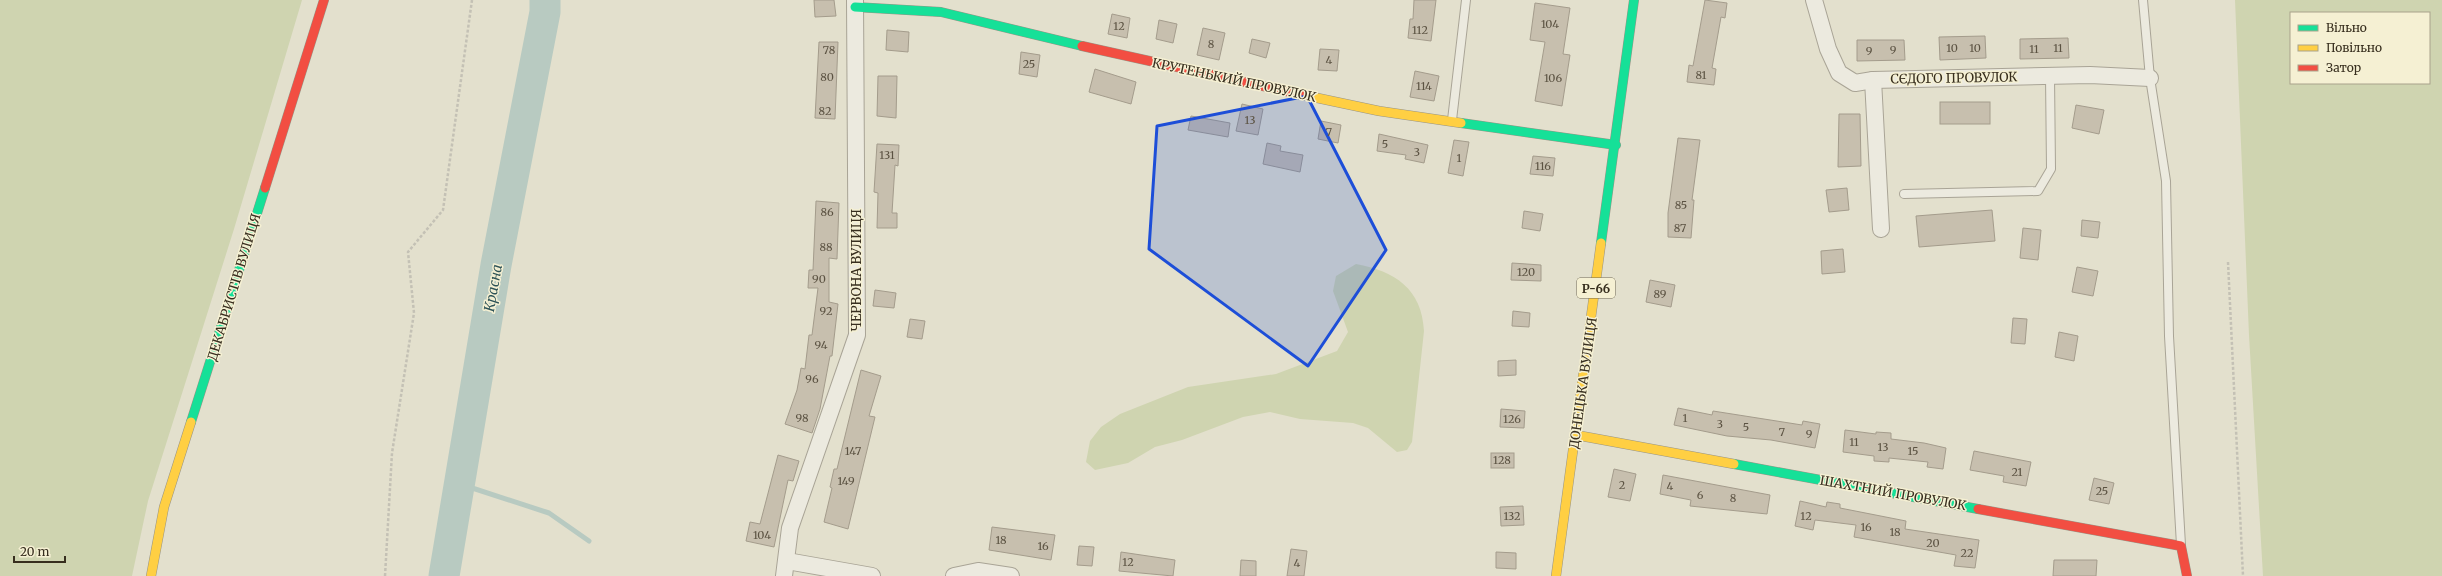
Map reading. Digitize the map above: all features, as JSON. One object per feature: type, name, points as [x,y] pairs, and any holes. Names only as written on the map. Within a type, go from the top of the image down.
[{"type":"street","name":"ДЕКАБРИСТІВ ВУЛИЦЯ","points":[[151,576],[164,508],[324,0]]},
{"type":"street","name":"ДОНЕЦЬКА ВУЛИЦЯ","points":[[1556,576],[1616,145],[1634,0]]},
{"type":"street","name":"СЄДОГО ПРОВУЛОК","points":[[1814,0],[1828,49],[1839,74],[1855,83],[1873,80],[2050,76],[2150,78]]},
{"type":"street","name":"КРУТЕНЬКИЙ ПРОВУЛОК","points":[[855,4],[941,12],[1161,65],[1379,111],[1452,120],[1616,145]]},
{"type":"street","name":"ЧЕРВОНА ВУЛИЦЯ","points":[[786,568],[790,528],[857,335],[855,4]]},
{"type":"street","points":[[1873,80],[1881,229]]},
{"type":"street","name":"ШАХТНИЙ ПРОВУЛОК","points":[[1576,435],[2181,546]]},
{"type":"street","points":[[2181,546],[2187,576]]},
{"type":"street","points":[[786,568],[872,576]]},
{"type":"street","points":[[954,576],[978,571],[1011,576]]},
{"type":"lane","points":[[1452,120],[1466,0]]},
{"type":"lane","points":[[2143,0],[2150,78],[2166,181],[2168,336],[2181,546]]},
{"type":"lane","points":[[1904,194],[2038,192],[2051,169],[2050,76]]},
{"type":"path","points":[[385,576],[392,452],[414,313],[408,252],[443,210],[472,0]]},
{"type":"path","points":[[2228,262],[2243,576]]},
{"type":"highlighted area","points":[[1307,96],[1386,250],[1308,366],[1149,249],[1157,126]]},
{"type":"green space","points":[[0,0],[302,0],[234,229],[148,501],[132,576],[0,576]]},
{"type":"green space","points":[[2235,0],[2442,0],[2442,576],[2263,576],[2249,335]]},
{"type":"green space","points":[[1356,264],[1383,272],[1404,284],[1412,293],[1422,316],[1424,331],[1412,442],[1407,450],[1397,452],[1368,428],[1353,423],[1300,419],[1270,412],[1243,417],[1182,440],[1155,447],[1128,463],[1095,470],[1086,462],[1090,441],[1101,427],[1120,414],[1188,387],[1276,374],[1337,351],[1348,332],[1333,291],[1336,276]]},
{"type":"building","points":[[814,0],[834,0],[836,16],[815,17]]},
{"type":"building","points":[[1414,0],[1436,0],[1431,41],[1408,38],[1410,19],[1413,19]]},
{"type":"building","points":[[1705,0],[1727,3],[1725,18],[1721,17],[1712,68],[1716,69],[1714,85],[1687,82],[1689,65],[1693,66]]},
{"type":"building","points":[[1535,3],[1570,8],[1563,54],[1570,55],[1562,106],[1535,101],[1545,42],[1530,40]]},
{"type":"building","points":[[1112,14],[1130,18],[1127,38],[1108,34]]},
{"type":"building","points":[[1159,20],[1177,24],[1173,43],[1156,39]]},
{"type":"building","points":[[1203,28],[1225,33],[1219,60],[1197,55]]},
{"type":"building","points":[[887,30],[909,32],[908,52],[886,50]]},
{"type":"building","points":[[1985,36],[1986,58],[1940,60],[1939,37]]},
{"type":"building","points":[[2068,38],[2069,58],[2020,59],[2020,39]]},
{"type":"building","points":[[1252,39],[1270,43],[1266,58],[1249,53]]},
{"type":"building","points":[[1857,40],[1904,40],[1905,60],[1857,61]]},
{"type":"building","points":[[819,42],[838,42],[835,119],[815,118]]},
{"type":"building","points":[[1320,49],[1339,50],[1337,71],[1318,70]]},
{"type":"building","points":[[1021,52],[1040,55],[1037,77],[1019,74]]},
{"type":"building","points":[[1095,69],[1136,82],[1131,104],[1089,92]]},
{"type":"building","points":[[1415,71],[1439,76],[1434,101],[1410,97]]},
{"type":"building","points":[[878,76],[897,76],[896,118],[877,116]]},
{"type":"building","points":[[1940,102],[1990,102],[1990,124],[1940,124]]},
{"type":"building","points":[[1242,104],[1263,109],[1258,135],[1236,131]]},
{"type":"building","points":[[2076,105],[2104,110],[2099,134],[2072,128]]},
{"type":"building","points":[[1839,114],[1860,114],[1861,166],[1838,167]]},
{"type":"building","points":[[1191,116],[1230,123],[1228,137],[1188,130]]},
{"type":"building","points":[[1321,121],[1341,125],[1338,143],[1318,139]]},
{"type":"building","points":[[1379,134],[1428,145],[1424,163],[1405,159],[1406,155],[1377,151]]},
{"type":"building","points":[[1678,138],[1700,140],[1692,200],[1694,200],[1691,238],[1668,237],[1668,213]]},
{"type":"building","points":[[1454,140],[1469,142],[1463,176],[1448,173]]},
{"type":"building","points":[[1267,143],[1281,146],[1280,151],[1303,155],[1300,172],[1263,164]]},
{"type":"building","points":[[877,144],[899,145],[898,166],[895,165],[892,213],[897,213],[897,228],[877,228],[878,193],[874,192]]},
{"type":"building","points":[[1533,156],[1555,158],[1553,176],[1530,174]]},
{"type":"building","points":[[1847,188],[1849,210],[1829,212],[1826,190]]},
{"type":"building","points":[[816,201],[839,203],[837,259],[829,258],[829,302],[838,304],[832,356],[830,356],[820,409],[812,433],[785,424],[797,390],[801,368],[805,369],[809,335],[812,335],[818,288],[808,288],[809,270],[813,270]]},
{"type":"building","points":[[1992,210],[1995,241],[1919,247],[1916,216]]},
{"type":"building","points":[[1524,211],[1543,214],[1540,231],[1522,228]]},
{"type":"building","points":[[2082,220],[2100,222],[2098,238],[2081,236]]},
{"type":"building","points":[[2023,228],[2041,230],[2038,260],[2020,258]]},
{"type":"building","points":[[1843,249],[1845,272],[1822,274],[1821,251]]},
{"type":"building","points":[[1512,263],[1541,265],[1541,281],[1511,280]]},
{"type":"building","points":[[2077,267],[2098,271],[2093,296],[2072,292]]},
{"type":"building","points":[[1650,280],[1675,285],[1671,307],[1646,302]]},
{"type":"building","points":[[875,290],[896,293],[894,308],[873,306]]},
{"type":"building","points":[[1513,311],[1530,313],[1529,327],[1512,326]]},
{"type":"building","points":[[2013,318],[2027,319],[2025,344],[2011,343]]},
{"type":"building","points":[[910,319],[925,321],[922,339],[907,337]]},
{"type":"building","points":[[2059,332],[2078,336],[2074,361],[2055,357]]},
{"type":"building","points":[[1516,360],[1516,375],[1498,376],[1498,361]]},
{"type":"building","points":[[861,370],[881,376],[869,416],[875,417],[848,529],[824,522],[832,488],[830,487],[834,469],[837,469]]},
{"type":"building","points":[[1678,408],[1712,415],[1713,411],[1802,425],[1803,421],[1820,424],[1815,448],[1771,440],[1727,436],[1674,425]]},
{"type":"building","points":[[1501,409],[1525,411],[1524,428],[1500,427]]},
{"type":"building","points":[[1845,430],[1876,434],[1876,432],[1891,433],[1891,439],[1924,443],[1946,448],[1943,469],[1927,467],[1928,462],[1889,458],[1889,462],[1874,461],[1874,456],[1843,452]]},
{"type":"building","points":[[1974,451],[2031,462],[2026,486],[2003,482],[2004,476],[1970,470]]},
{"type":"building","points":[[1491,453],[1514,453],[1514,468],[1491,468]]},
{"type":"building","points":[[778,455],[799,461],[793,481],[788,480],[774,547],[746,541],[750,522],[760,524]]},
{"type":"building","points":[[1614,469],[1636,474],[1630,501],[1608,497]]},
{"type":"building","points":[[1663,475],[1770,495],[1767,514],[1690,506],[1691,500],[1660,494]]},
{"type":"building","points":[[2094,478],[2114,483],[2109,504],[2089,500]]},
{"type":"building","points":[[1800,501],[1826,507],[1827,502],[1840,504],[1840,508],[1906,521],[1905,529],[1979,540],[1975,568],[1954,566],[1956,555],[1854,537],[1856,525],[1815,520],[1813,530],[1795,526]]},
{"type":"building","points":[[1523,506],[1524,525],[1501,526],[1500,507]]},
{"type":"building","points":[[992,527],[1055,535],[1051,560],[989,550]]},
{"type":"building","points":[[1079,546],[1094,547],[1092,566],[1077,565]]},
{"type":"building","points":[[1291,549],[1307,551],[1304,576],[1287,576]]},
{"type":"building","points":[[1121,552],[1175,560],[1173,576],[1119,571]]},
{"type":"building","points":[[1496,552],[1516,553],[1516,569],[1496,568]]},
{"type":"building","points":[[1241,560],[1256,561],[1256,576],[1240,576]]},
{"type":"building","points":[[2054,560],[2097,560],[2096,576],[2053,576]]},
{"type":"waterway","name":"Красна","points":[[444,576],[496,265],[545,12],[545,0]]},
{"type":"waterway","points":[[460,484],[549,513],[589,541]]},
{"type":"traffic: fast","points":[[1601,243],[1634,0]]},
{"type":"traffic: fast","points":[[855,7],[941,12],[1082,46]]},
{"type":"traffic: fast","points":[[1461,123],[1616,145]]},
{"type":"traffic: fast","points":[[191,422],[265,188]]},
{"type":"traffic: fast","points":[[1734,464],[1978,509]]},
{"type":"traffic: slow","points":[[1308,96],[1379,111],[1461,123]]},
{"type":"traffic: slow","points":[[1556,576],[1601,243]]},
{"type":"traffic: slow","points":[[151,576],[164,507],[191,422]]},
{"type":"traffic: slow","points":[[1576,435],[1734,464]]},
{"type":"traffic: jam","points":[[265,188],[324,0]]},
{"type":"traffic: jam","points":[[1082,46],[1308,96]]},
{"type":"traffic: jam","points":[[1978,509],[2181,546],[2187,576]]}]
